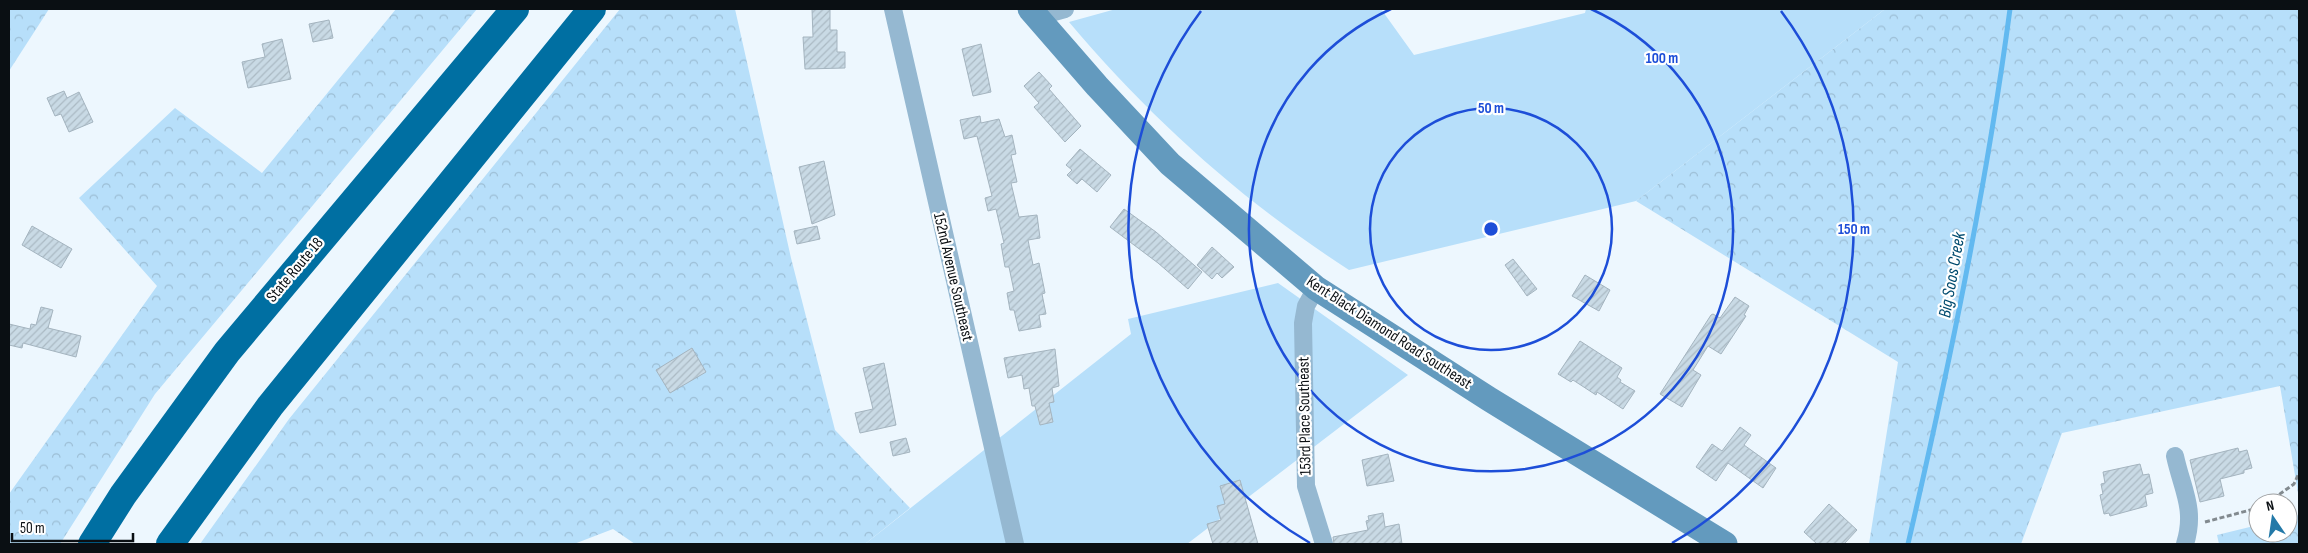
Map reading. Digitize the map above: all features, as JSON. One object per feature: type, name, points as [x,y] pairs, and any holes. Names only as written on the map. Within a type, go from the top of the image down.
[{"type":"highway","name":"State Route 18","points":[[92,544],[123,494],[227,352],[514,9]]},
{"type":"highway","points":[[170,544],[270,406],[592,9]]},
{"type":"street","name":"152nd Avenue Southeast","points":[[893,9],[1015,544]]},
{"type":"street","points":[[1033,13],[1065,9]]},
{"type":"street","name":"Kent Black Diamond Road Southeast","points":[[1033,13],[1170,164],[1316,288],[1489,399],[1725,544]]},
{"type":"street","name":"153rd Place Southeast","points":[[1316,288],[1306,306],[1303,323],[1306,486],[1324,544]]},
{"type":"street","points":[[2175,456],[2189,501],[2187,537]]},
{"type":"path","points":[[2281,493],[2294,484],[2299,473]]},
{"type":"path","points":[[2187,537],[2211,520],[2248,511]]},
{"type":"green space","points":[[9,9],[49,9],[9,71]]},
{"type":"green space","points":[[396,9],[477,9],[155,394],[60,544],[9,544],[9,494],[157,286],[79,198],[175,108],[262,173]]},
{"type":"green space","points":[[620,9],[735,9],[791,258],[835,430],[910,508],[865,544],[635,544],[613,529],[574,544],[200,544],[289,419]]},
{"type":"green space","points":[[1116,9],[1381,9],[1414,55],[1585,13],[1586,9],[1885,9],[1636,201],[1349,270],[1271,216],[1200,156],[1133,92],[1069,22]]},
{"type":"green space","points":[[1885,9],[2299,9],[2299,499],[2280,386],[2062,433],[2021,544],[1869,544],[1898,362],[1636,201]]},
{"type":"green space","points":[[1278,283],[1408,375],[1187,544],[865,544],[1131,334],[1128,319]]},
{"type":"green space","points":[[2298,515],[2299,544],[2219,544],[2217,535],[2248,527],[2248,543],[2298,543]]},
{"type":"building","points":[[812,9],[830,9],[830,30],[837,30],[837,52],[845,52],[845,68],[805,69],[803,37],[813,37]]},
{"type":"building","points":[[329,20],[333,38],[313,42],[309,24]]},
{"type":"building","points":[[282,39],[291,79],[248,88],[242,62],[265,57],[262,44]]},
{"type":"building","points":[[981,44],[991,92],[973,96],[962,49]]},
{"type":"building","points":[[1039,72],[1052,86],[1049,89],[1081,126],[1065,142],[1034,107],[1039,103],[1024,86]]},
{"type":"building","points":[[64,91],[67,98],[79,92],[93,122],[69,132],[61,114],[55,116],[47,98]]},
{"type":"building","points":[[980,116],[981,123],[999,119],[1005,137],[1012,135],[1016,154],[1011,155],[1017,182],[1011,183],[1019,217],[1037,215],[1040,238],[1028,240],[1033,265],[1039,263],[1045,293],[1042,294],[1046,314],[1039,315],[1041,327],[1019,331],[1014,310],[1010,310],[1007,293],[1014,291],[1009,267],[1005,267],[1001,244],[1004,243],[996,209],[988,211],[985,198],[992,196],[977,136],[964,139],[960,120]]},
{"type":"building","points":[[1080,149],[1111,175],[1097,192],[1082,179],[1077,184],[1067,175],[1072,170],[1066,165]]},
{"type":"building","points":[[824,161],[835,215],[812,224],[799,167]]},
{"type":"building","points":[[1124,209],[1156,232],[1202,272],[1188,289],[1158,263],[1110,227]]},
{"type":"building","points":[[32,226],[72,249],[61,268],[22,245]]},
{"type":"building","points":[[817,226],[820,239],[797,244],[794,231]]},
{"type":"building","points":[[1212,247],[1234,267],[1222,278],[1217,273],[1212,279],[1197,265]]},
{"type":"building","points":[[1513,259],[1537,289],[1527,296],[1505,265]]},
{"type":"building","points":[[1585,275],[1610,290],[1599,311],[1572,296]]},
{"type":"building","points":[[1735,297],[1749,306],[1744,315],[1746,316],[1721,354],[1708,346],[1693,370],[1701,375],[1682,407],[1660,394],[1711,315],[1713,314],[1720,318]]},
{"type":"building","points":[[41,307],[53,310],[48,328],[81,336],[76,357],[23,343],[22,348],[9,345],[9,324],[30,329],[31,324],[36,325]]},
{"type":"building","points":[[1580,341],[1622,368],[1617,377],[1621,380],[1620,382],[1635,391],[1623,409],[1597,392],[1596,395],[1573,380],[1571,382],[1558,374]]},
{"type":"building","points":[[692,348],[706,372],[670,393],[656,370]]},
{"type":"building","points":[[1055,349],[1059,386],[1052,388],[1054,402],[1049,403],[1053,422],[1040,425],[1035,406],[1032,406],[1029,388],[1024,389],[1022,375],[1008,378],[1004,358]]},
{"type":"building","points":[[884,363],[896,425],[860,433],[855,413],[873,409],[863,368]]},
{"type":"building","points":[[1740,427],[1751,435],[1744,445],[1776,468],[1763,488],[1728,463],[1716,481],[1696,467],[1712,444],[1722,451]]},
{"type":"building","points":[[906,438],[910,452],[893,456],[890,442]]},
{"type":"building","points":[[2238,448],[2239,452],[2247,450],[2252,468],[2244,470],[2244,473],[2220,479],[2224,496],[2200,502],[2190,460]]},
{"type":"building","points":[[1388,454],[1394,481],[1367,486],[1362,460]]},
{"type":"building","points":[[2140,464],[2143,475],[2149,474],[2153,493],[2145,495],[2147,506],[2110,516],[2109,513],[2104,514],[2100,495],[2103,494],[2101,484],[2105,483],[2103,472]]},
{"type":"building","points":[[1240,480],[1258,544],[1213,544],[1207,524],[1221,520],[1217,506],[1225,504],[1220,486]]},
{"type":"building","points":[[1829,504],[1857,530],[1844,544],[1817,544],[1804,532]]},
{"type":"building","points":[[1383,513],[1385,527],[1399,524],[1402,544],[1334,544],[1333,537],[1368,530],[1366,521],[1369,520],[1368,516]]},
{"type":"waterway","name":"Big Soos Creek","points":[[1908,544],[1938,411],[1978,211],[2010,9]]}]
